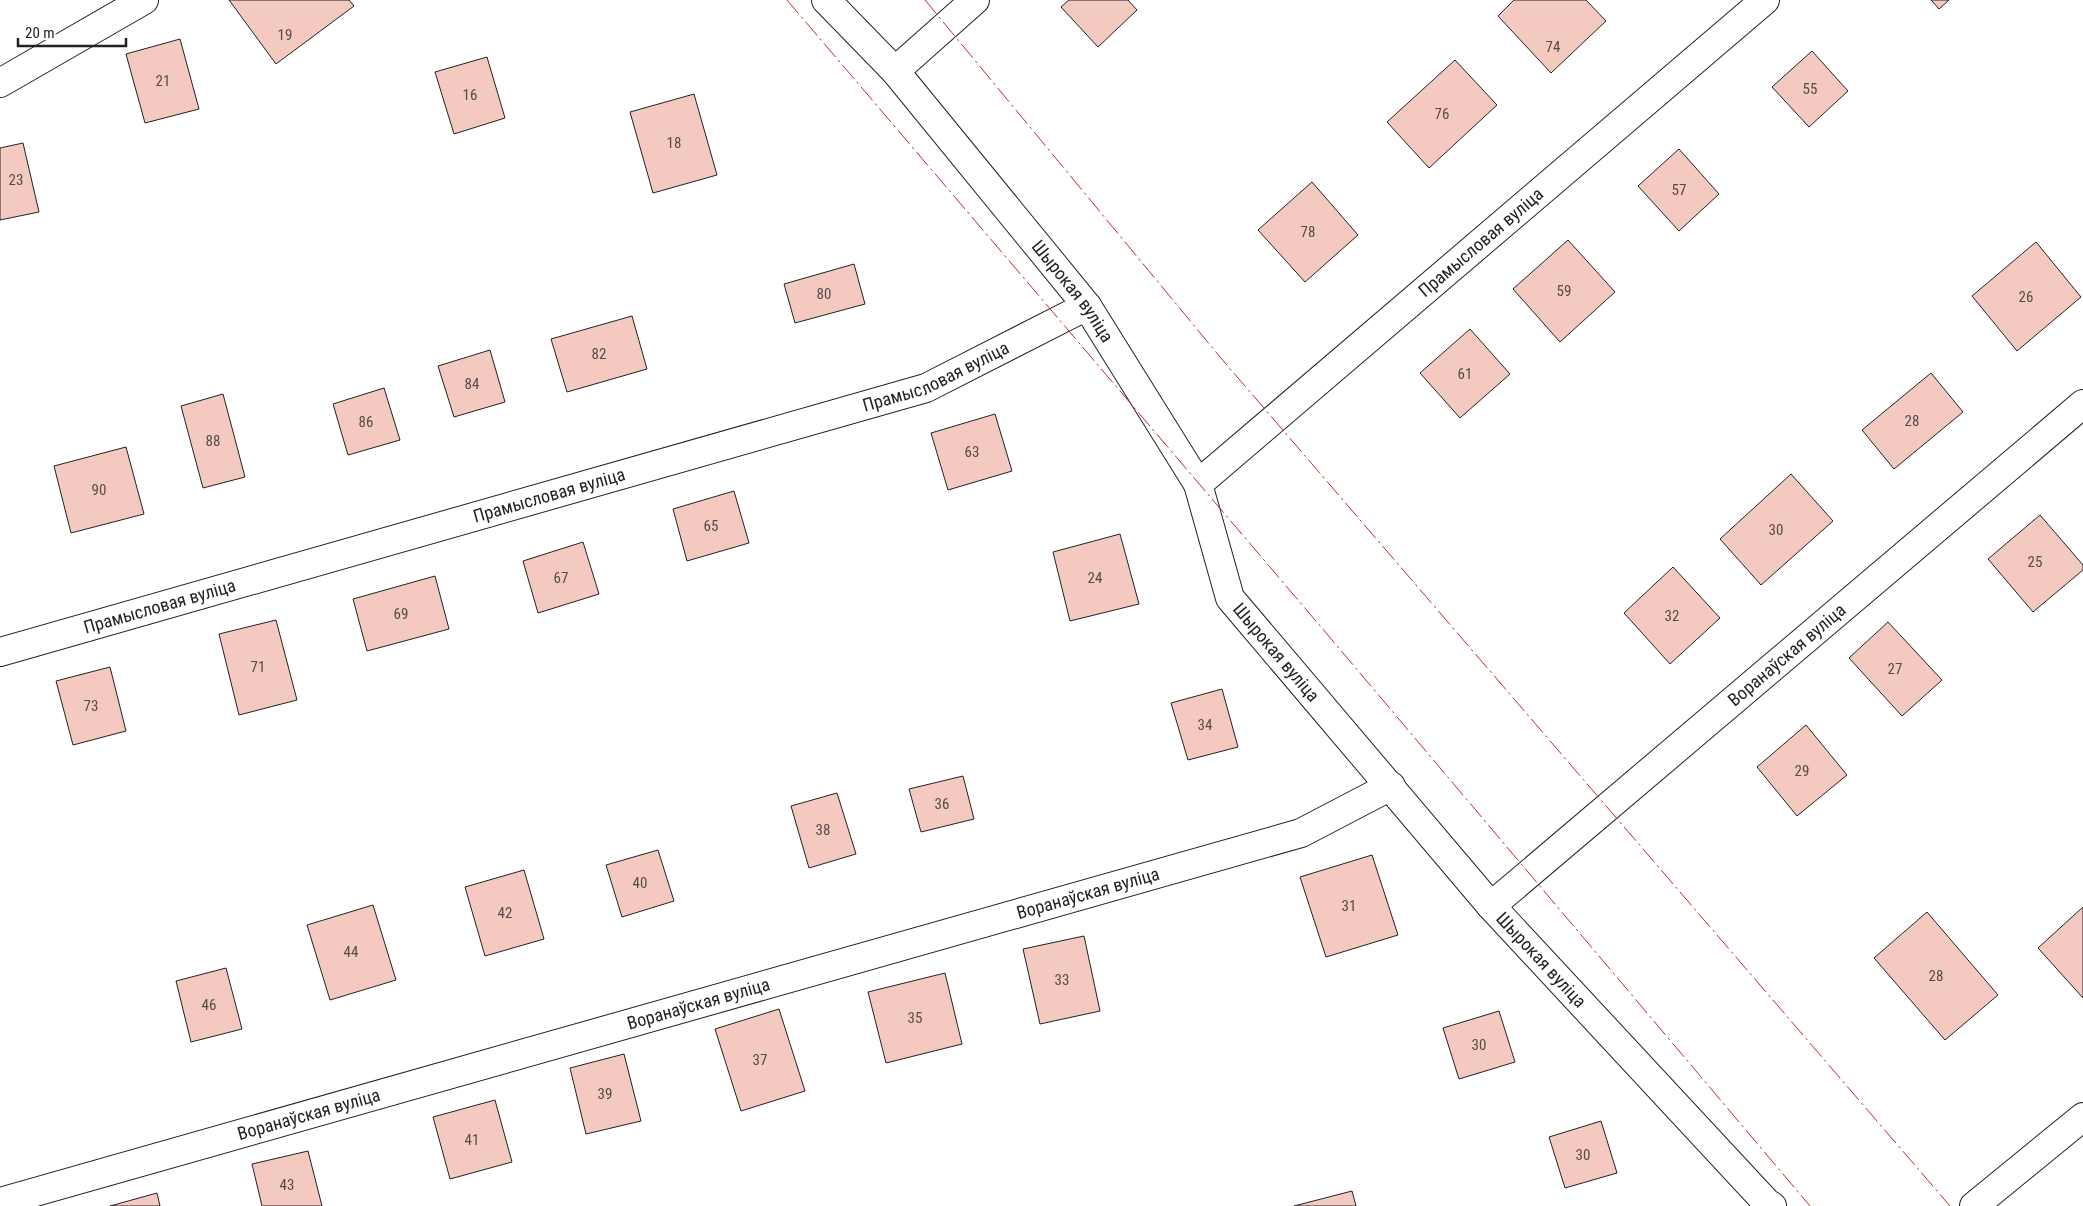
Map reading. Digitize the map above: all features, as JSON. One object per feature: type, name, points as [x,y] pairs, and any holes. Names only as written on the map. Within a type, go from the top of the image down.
[{"type":"street","points":[[0,83],[144,0]]},
{"type":"street","name":"Шырокая вуліца","points":[[826,0],[895,71],[1087,306],[1198,484],[1230,598],[1491,906],[1766,1205]]},
{"type":"street","points":[[895,71],[975,0]]},
{"type":"street","name":"Прамысловая вуліца","points":[[1198,484],[1765,0]]},
{"type":"street","name":"Прамысловая вуліца","points":[[0,652],[926,388],[1087,306]]},
{"type":"street","name":"Воранаўская вуліца","points":[[1491,906],[2083,404]]},
{"type":"street","name":"Воранаўская вуліца","points":[[0,1202],[1300,833],[1391,786]]},
{"type":"street","points":[[1974,1206],[2083,1117]]},
{"type":"building","points":[[229,0],[349,0],[354,6],[276,64]]},
{"type":"building","points":[[1069,0],[1128,0],[1137,10],[1098,47],[1061,7]]},
{"type":"building","points":[[1514,0],[1586,0],[1606,21],[1551,73],[1498,16]]},
{"type":"building","points":[[1931,0],[1949,0],[1939,9]]},
{"type":"building","points":[[180,39],[199,109],[145,123],[126,54]]},
{"type":"building","points":[[1812,51],[1848,91],[1809,127],[1772,87]]},
{"type":"building","points":[[487,57],[505,118],[454,134],[435,72]]},
{"type":"building","points":[[1455,60],[1497,105],[1429,168],[1387,122]]},
{"type":"building","points":[[694,94],[717,175],[653,193],[630,112]]},
{"type":"building","points":[[23,143],[39,212],[0,220],[0,148]]},
{"type":"building","points":[[1679,149],[1719,194],[1679,231],[1638,186]]},
{"type":"building","points":[[1312,182],[1358,235],[1305,282],[1258,230]]},
{"type":"building","points":[[1568,240],[1615,292],[1560,342],[1513,289]]},
{"type":"building","points":[[2036,242],[2081,297],[2017,351],[1972,296]]},
{"type":"building","points":[[854,264],[865,304],[795,323],[784,284]]},
{"type":"building","points":[[632,316],[647,369],[567,392],[551,339]]},
{"type":"building","points":[[1470,329],[1510,374],[1460,418],[1420,373]]},
{"type":"building","points":[[490,350],[505,402],[454,417],[438,366]]},
{"type":"building","points":[[1931,373],[1963,412],[1894,469],[1862,430]]},
{"type":"building","points":[[384,388],[400,440],[348,455],[333,404]]},
{"type":"building","points":[[223,394],[245,477],[203,488],[181,406]]},
{"type":"building","points":[[995,414],[1012,471],[948,490],[931,433]]},
{"type":"building","points":[[126,447],[144,514],[71,533],[54,466]]},
{"type":"building","points":[[1791,474],[1833,521],[1761,585],[1720,539]]},
{"type":"building","points":[[734,491],[749,543],[687,561],[673,509]]},
{"type":"building","points":[[2040,515],[2083,565],[2083,570],[2033,612],[1988,559]]},
{"type":"building","points":[[1120,534],[1139,604],[1070,621],[1053,552]]},
{"type":"building","points":[[583,542],[599,594],[538,613],[523,561]]},
{"type":"building","points":[[1673,567],[1720,618],[1670,664],[1624,613]]},
{"type":"building","points":[[435,576],[449,629],[367,651],[353,599]]},
{"type":"building","points":[[276,620],[297,700],[239,715],[219,634]]},
{"type":"building","points":[[1888,622],[1942,680],[1902,716],[1849,658]]},
{"type":"building","points":[[110,667],[126,731],[73,745],[56,681]]},
{"type":"building","points":[[1222,689],[1238,747],[1188,760],[1171,703]]},
{"type":"building","points":[[1806,725],[1847,775],[1797,816],[1757,767]]},
{"type":"building","points":[[963,776],[974,819],[921,832],[909,789]]},
{"type":"building","points":[[837,793],[856,854],[809,868],[791,806]]},
{"type":"building","points":[[658,850],[674,901],[622,917],[606,865]]},
{"type":"building","points":[[1372,855],[1398,935],[1326,957],[1300,877]]},
{"type":"building","points":[[524,870],[544,939],[485,956],[465,887]]},
{"type":"building","points":[[373,905],[396,980],[330,1000],[307,925]]},
{"type":"building","points":[[2083,907],[2083,998],[2038,948]]},
{"type":"building","points":[[1927,912],[1998,995],[1945,1040],[1874,958]]},
{"type":"building","points":[[1084,936],[1100,1011],[1040,1024],[1023,949]]},
{"type":"building","points":[[226,968],[242,1029],[191,1042],[176,981]]},
{"type":"building","points":[[945,973],[962,1044],[886,1063],[868,992]]},
{"type":"building","points":[[779,1009],[805,1091],[741,1111],[715,1029]]},
{"type":"building","points":[[1499,1011],[1515,1062],[1459,1079],[1443,1028]]},
{"type":"building","points":[[624,1054],[641,1121],[586,1134],[570,1068]]},
{"type":"building","points":[[495,1100],[512,1162],[450,1179],[433,1117]]},
{"type":"building","points":[[1601,1121],[1617,1173],[1565,1188],[1549,1137]]},
{"type":"building","points":[[308,1151],[322,1206],[262,1206],[252,1164]]},
{"type":"building","points":[[1352,1191],[1356,1206],[1294,1206]]},
{"type":"building","points":[[157,1193],[160,1206],[110,1206]]},
{"type":"power","points":[[787,0],[1327,634],[1810,1206]]},
{"type":"power","points":[[925,0],[1220,357],[1950,1206]]}]
